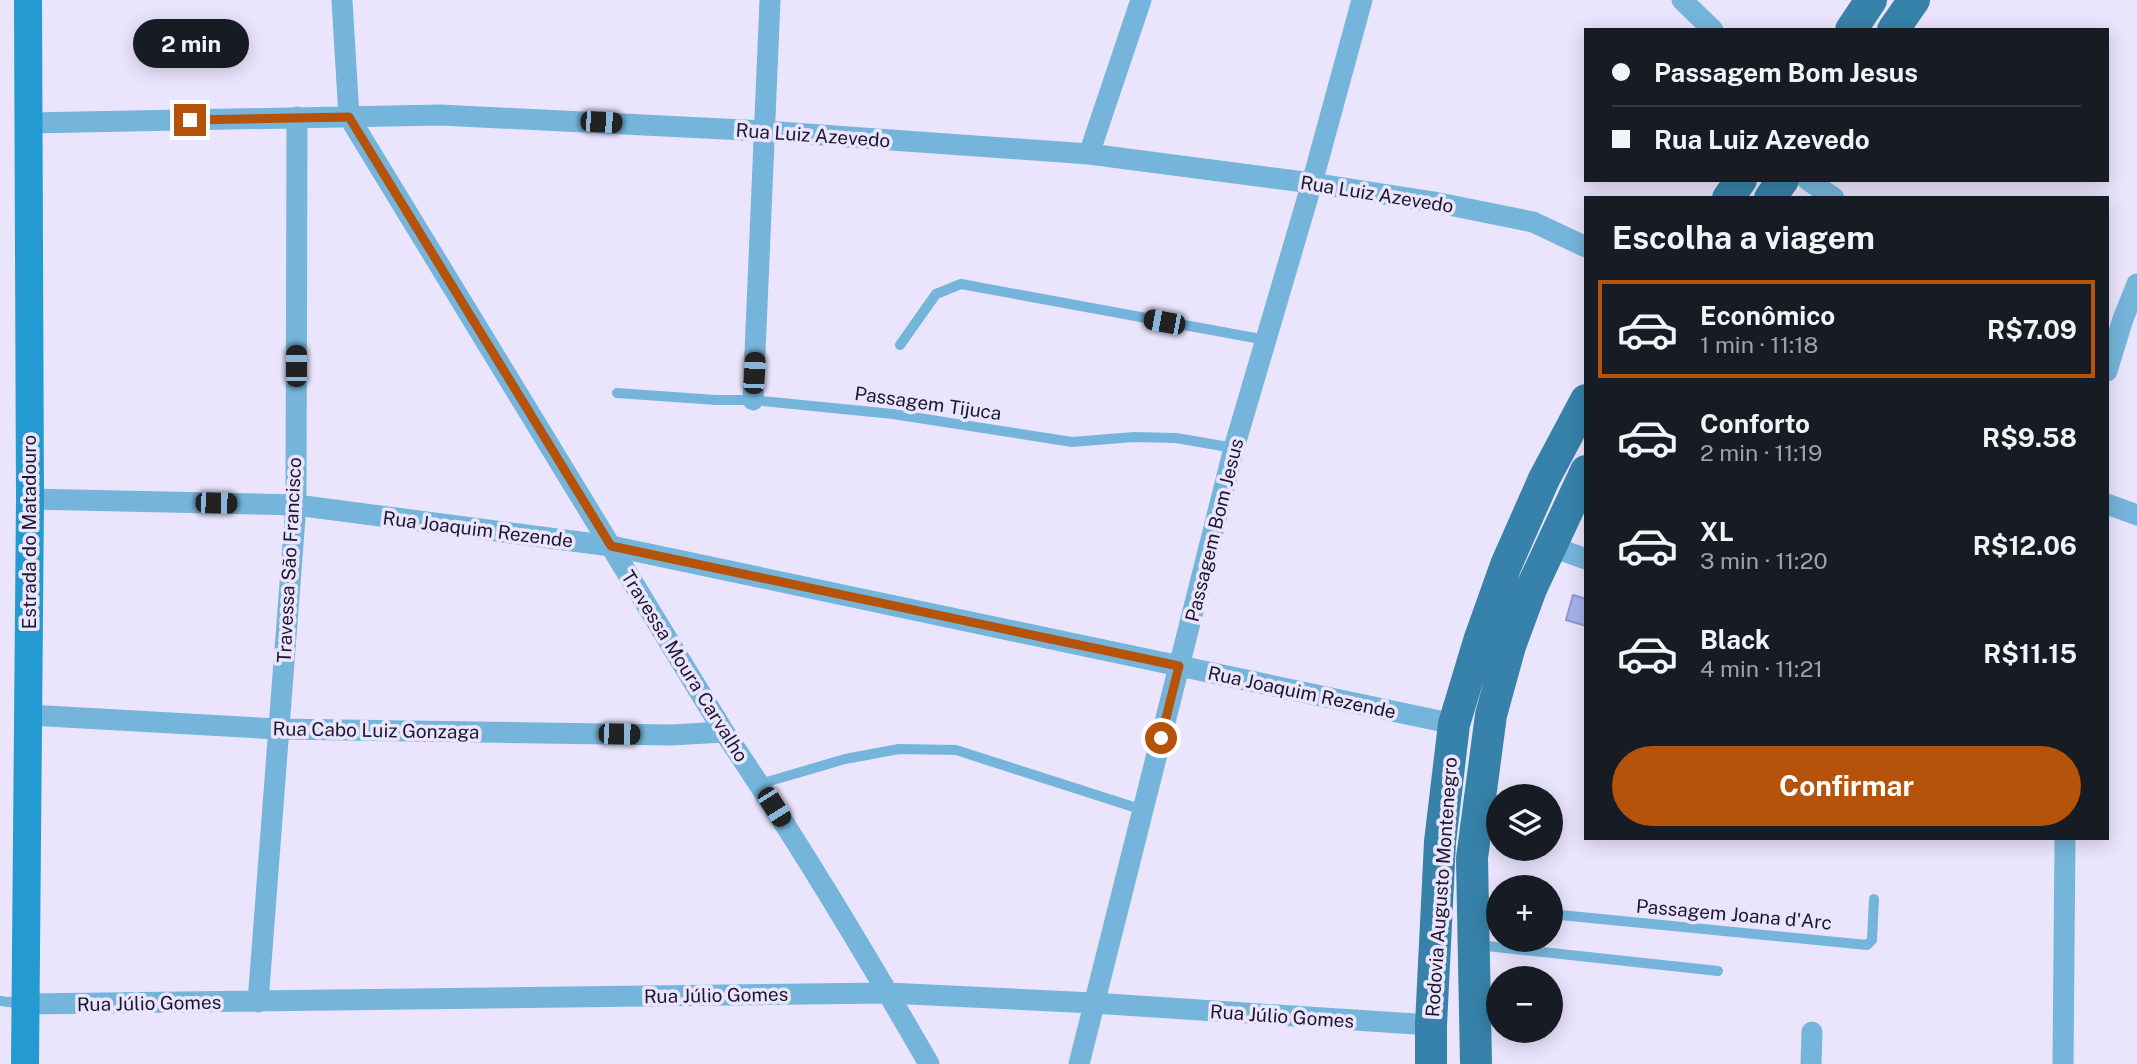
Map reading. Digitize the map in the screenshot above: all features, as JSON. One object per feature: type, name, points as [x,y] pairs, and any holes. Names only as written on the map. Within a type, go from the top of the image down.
[{"type":"main road","name":"Estrada do Matadouro","points":[[25,1064],[13,1003],[29,715],[28,0]]},
{"type":"main road","points":[[1852,28],[1871,0]]},
{"type":"main road","points":[[1894,28],[1914,0]]},
{"type":"main road","name":"Rodovia Augusto Montenegro","points":[[1431,1064],[1440,842],[1454,724],[1506,565],[1544,479],[1584,406]]},
{"type":"main road","name":"Rodovia Augusto Montenegro","points":[[1476,1064],[1472,944],[1485,908],[1472,858],[1491,715],[1510,646],[1550,546],[1584,475]]},
{"type":"main road","points":[[1444,808],[1478,812]]},
{"type":"main road","points":[[1431,1025],[1475,1029]]},
{"type":"street","name":"Travessa Moura Carvalho","points":[[342,0],[349,117],[724,732],[760,784],[929,1064]]},
{"type":"street","points":[[753,400],[770,0]]},
{"type":"street","points":[[1089,154],[1141,0]]},
{"type":"street","name":"Passagem Bom Jesus","points":[[1079,1064],[1234,449],[1362,0]]},
{"type":"street","points":[[1682,0],[1711,28]]},
{"type":"street","name":"Rua Luiz Azevedo","points":[[30,123],[440,115],[765,131],[1089,154],[1434,202],[1533,222],[1584,246]]},
{"type":"street","name":"Travessa São Francisco","points":[[258,1002],[296,505],[297,117]]},
{"type":"street","points":[[1811,182],[1831,196]]},
{"type":"street","points":[[2109,364],[2137,284]]},
{"type":"street","name":"Rua Joaquim Rezende","points":[[30,499],[296,505],[611,546],[1454,724]]},
{"type":"street","points":[[2109,504],[2137,515]]},
{"type":"street","points":[[1550,546],[1584,558]]},
{"type":"street","name":"Rua Cabo Luiz Gonzaga","points":[[29,715],[278,729],[671,735],[724,732]]},
{"type":"street","points":[[2063,1064],[2065,840]]},
{"type":"street","name":"Rua Júlio Gomes","points":[[13,1003],[888,993],[1431,1025]]},
{"type":"street","points":[[1811,1064],[1812,1032]]},
{"type":"lane","points":[[900,345],[936,294],[961,285],[1266,340]]},
{"type":"lane","name":"Passagem Tijuca","points":[[617,393],[753,400],[893,414],[1072,442],[1134,437],[1176,438],[1234,449]]},
{"type":"lane","points":[[760,784],[845,759],[900,749],[956,750],[1143,810]]},
{"type":"lane","name":"Passagem Joana d'Arc","points":[[1563,915],[1867,945],[1872,940],[1874,899]]},
{"type":"lane","points":[[1472,944],[1718,971]]},
{"type":"building","points":[[1573,595],[1584,598],[1584,625],[1566,620]]},
{"type":"route","points":[[190,120],[349,117],[611,546],[1179,666],[1161,738]]}]
